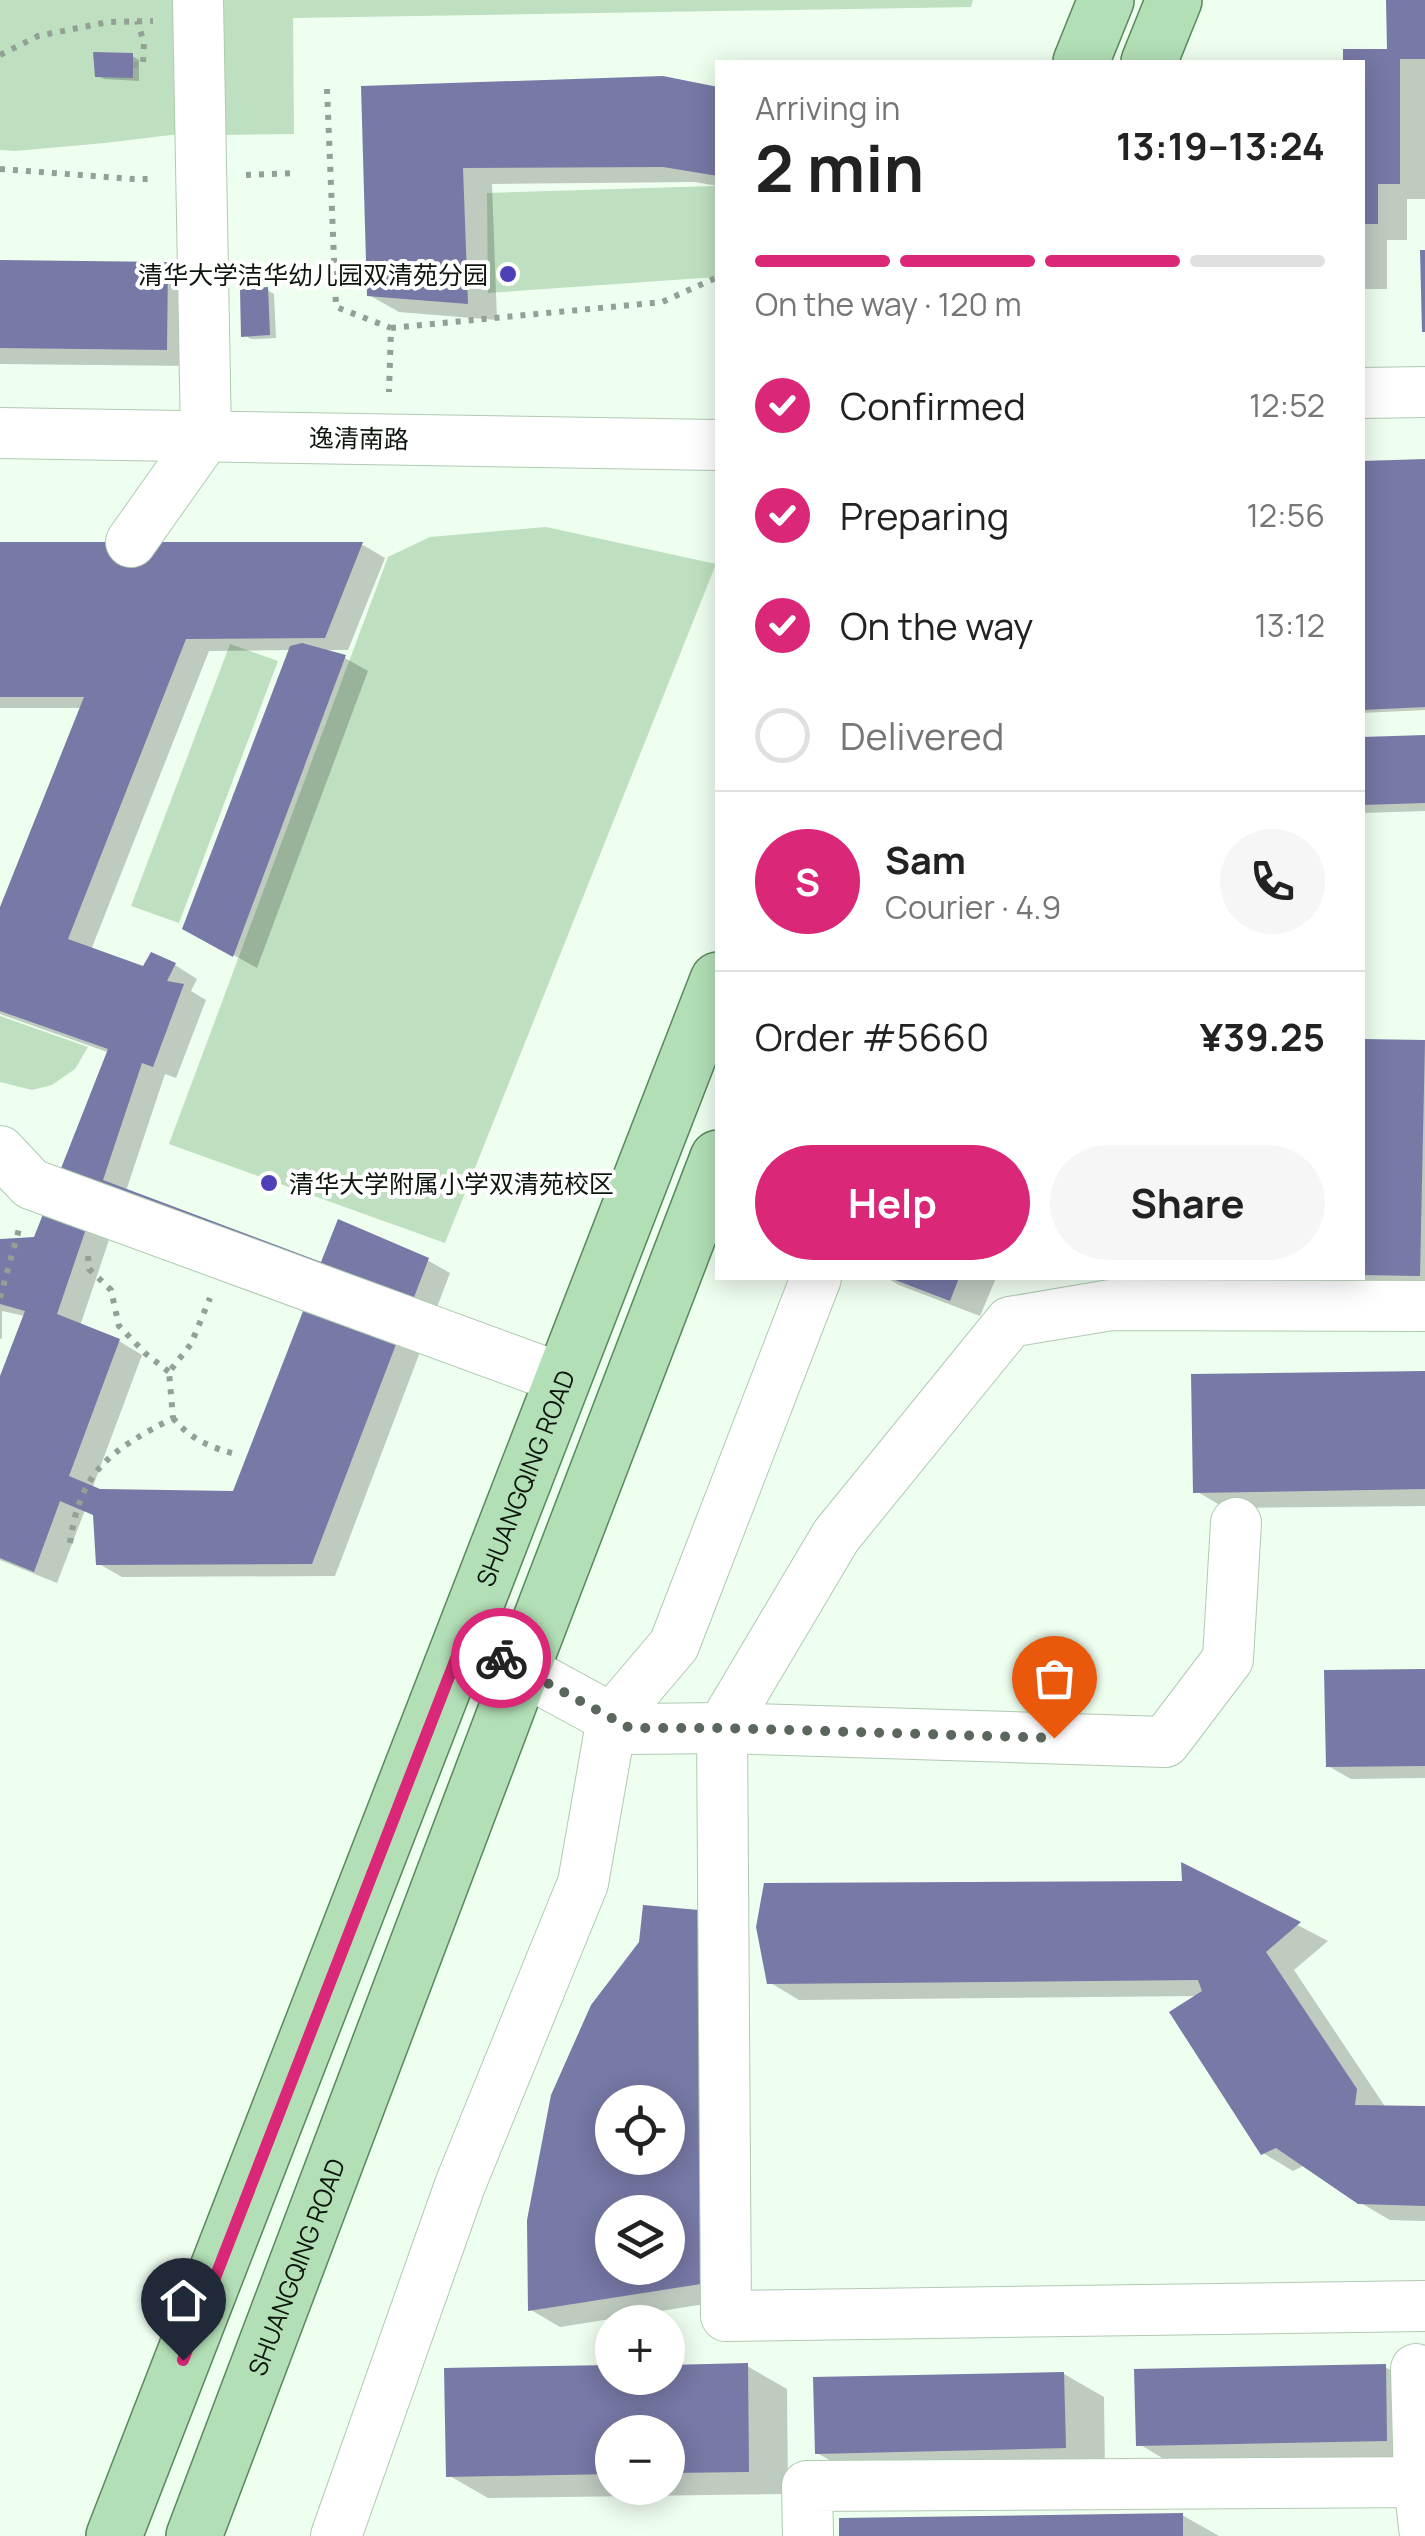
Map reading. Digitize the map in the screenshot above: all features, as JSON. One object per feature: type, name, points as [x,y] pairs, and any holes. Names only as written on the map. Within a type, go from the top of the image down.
[{"type":"main road","points":[[1082,60],[1106,0]]},
{"type":"main road","points":[[1150,60],[1174,0]]},
{"type":"main road","name":"SHUANGQING ROAD","points":[[114,2536],[715,988]]},
{"type":"main road","name":"SHUANGQING ROAD","points":[[194,2536],[715,1166]]},
{"type":"street","points":[[131,542],[206,436],[198,10]]},
{"type":"street","points":[[1365,393],[1425,392]]},
{"type":"street","name":"逸清南路","points":[[0,433],[715,445]]},
{"type":"street","points":[[16,1168],[102,1210],[563,1379]]},
{"type":"street","points":[[336,2536],[460,2185],[584,1883],[612,1718],[674,1646],[815,1280]]},
{"type":"street","points":[[1425,1306],[1111,1306],[1010,1322],[836,1536],[722,1728],[726,2316],[1425,2306]]},
{"type":"street","points":[[464,1638],[630,1728],[1165,1742],[1228,1659],[1236,1523]]},
{"type":"street","points":[[1416,2369],[1425,2536]]},
{"type":"street","points":[[808,2536],[808,2486],[1422,2482]]},
{"type":"path","points":[[0,55],[38,36],[198,10]]},
{"type":"path","points":[[132,66],[143,66],[144,42],[136,21]]},
{"type":"path","points":[[327,89],[336,307],[391,328],[662,302],[715,278]]},
{"type":"path","points":[[0,169],[133,179],[202,177]]},
{"type":"path","points":[[389,394],[391,328]]},
{"type":"path","points":[[0,1298],[16,1168]]},
{"type":"path","points":[[102,1210],[87,1246],[89,1269],[111,1290],[119,1326],[170,1372]]},
{"type":"path","points":[[222,1254],[210,1300],[191,1344],[170,1372],[174,1418],[185,1432],[212,1448],[239,1455]]},
{"type":"path","points":[[70,1543],[73,1522],[90,1480],[111,1454],[174,1418]]},
{"type":"green space","points":[[0,0],[176,0],[179,134],[0,150]]},
{"type":"green space","points":[[223,0],[973,0],[971,7],[293,18],[294,134],[225,135]]},
{"type":"green space","points":[[715,186],[715,277],[488,293],[487,193]]},
{"type":"green space","points":[[546,527],[715,564],[445,1243],[169,1144],[388,557],[430,537]]},
{"type":"green space","points":[[230,644],[278,661],[179,923],[131,906]]},
{"type":"green space","points":[[0,1016],[88,1047],[75,1069],[52,1085],[32,1090],[0,1082]]},
{"type":"building","points":[[1386,0],[1425,0],[1425,59],[1400,59],[1400,184],[1378,184],[1378,224],[1365,224],[1365,60],[1343,60],[1343,49],[1387,49]]},
{"type":"building","points":[[93,52],[133,53],[133,78],[95,77]]},
{"type":"building","points":[[663,76],[715,86],[715,176],[663,167],[463,168],[468,304],[367,296],[361,86]]},
{"type":"building","points":[[1420,250],[1425,250],[1425,332],[1422,332]]},
{"type":"building","points":[[0,260],[168,262],[167,350],[0,348]]},
{"type":"building","points":[[268,287],[270,335],[241,337],[240,289]]},
{"type":"building","points":[[1425,459],[1425,707],[1365,710],[1365,461]]},
{"type":"building","points":[[0,542],[363,542],[325,638],[186,639],[68,939],[143,966],[151,952],[176,963],[167,981],[184,984],[153,1067],[142,1063],[103,1180],[321,1262],[338,1219],[429,1258],[312,1564],[96,1565],[93,1515],[60,1501],[34,1572],[0,1558],[0,1376],[25,1311],[0,1304],[0,1239],[34,1237],[108,1049],[0,1011],[0,907],[84,697],[0,697]],"holes":[[[90,1217],[307,1301],[233,1491],[100,1489],[69,1476],[120,1339],[57,1314]]]},
{"type":"building","points":[[302,643],[346,655],[233,957],[182,929],[290,646]]},
{"type":"building","points":[[1425,735],[1425,803],[1365,805],[1365,737]]},
{"type":"building","points":[[1365,1039],[1425,1040],[1420,1276],[1365,1275]]},
{"type":"building","points":[[895,1280],[958,1280],[950,1301]]},
{"type":"building","points":[[1425,1371],[1425,1489],[1193,1493],[1191,1374]]},
{"type":"building","points":[[1425,1669],[1425,1766],[1326,1767],[1324,1670]]},
{"type":"building","points":[[1181,1862],[1301,1922],[1266,1952],[1357,2089],[1355,2105],[1425,2106],[1425,2206],[1358,2204],[1276,2148],[1261,2155],[1169,2012],[1202,1991],[1198,1980],[767,1984],[756,1927],[764,1883],[1182,1881]]},
{"type":"building","points":[[643,1905],[699,1910],[701,2284],[528,2311],[527,2220],[551,2095],[591,2005],[639,1942]]},
{"type":"building","points":[[748,2363],[749,2472],[685,2473],[685,2415],[595,2415],[595,2474],[446,2477],[444,2368],[595,2365],[595,2395],[685,2395],[685,2365]]},
{"type":"building","points":[[1386,2364],[1387,2441],[1136,2446],[1134,2369]]},
{"type":"building","points":[[1064,2372],[1066,2448],[815,2454],[813,2377]]},
{"type":"building","points":[[1183,2513],[1183,2536],[839,2536],[839,2518]]},
{"type":"way so far","points":[[501,1658],[630,1728],[1054,1738]]},
{"type":"place","name":"清华大学洁华幼儿园双清苑分园","points":[[508,274]]},
{"type":"place","name":"清华大学附属小学双清苑校区","points":[[269,1183]]},
{"type":"route","points":[[183,2360],[464,1638],[501,1658]]}]
